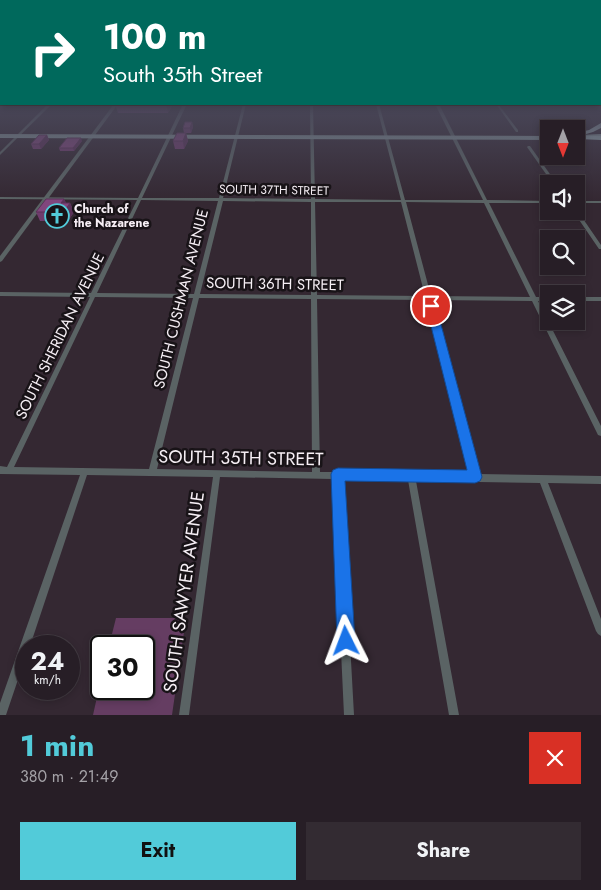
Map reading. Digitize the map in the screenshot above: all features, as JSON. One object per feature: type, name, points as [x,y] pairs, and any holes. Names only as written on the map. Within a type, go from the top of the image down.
[{"type":"highway","points":[[585,136],[601,137]]},
{"type":"main road","points":[[0,136],[540,138]]},
{"type":"street","points":[[452,134],[601,433]]},
{"type":"street","points":[[0,154],[18,136]]},
{"type":"street","points":[[0,260],[92,136]]},
{"type":"street","name":"SOUTH SHERIDAN AVENUE","points":[[9,470],[169,136]]},
{"type":"street","name":"SOUTH CUSHMAN AVENUE","points":[[152,472],[237,137]]},
{"type":"street","points":[[312,137],[316,474]]},
{"type":"street","points":[[386,137],[475,477]]},
{"type":"street","points":[[529,147],[549,175]]},
{"type":"street","name":"SOUTH 37TH STREET","points":[[0,198],[540,202]]},
{"type":"street","points":[[585,202],[601,202]]},
{"type":"street","points":[[581,220],[601,248]]},
{"type":"street","name":"SOUTH 36TH STREET","points":[[0,294],[540,299]]},
{"type":"street","points":[[585,299],[601,299]]},
{"type":"street","name":"SOUTH 35TH STREET","points":[[0,470],[411,475],[601,480]]},
{"type":"street","points":[[2,715],[85,471]]},
{"type":"street","name":"SOUTH SAWYER AVENUE","points":[[184,715],[217,473]]},
{"type":"street","points":[[338,474],[350,715]]},
{"type":"street","points":[[411,475],[454,715]]},
{"type":"street","points":[[543,478],[601,631]]},
{"type":"shaded area","points":[[116,618],[186,618],[172,715],[93,715],[96,700],[155,700],[155,635],[112,635]]},
{"type":"building","points":[[176,134],[185,134],[183,141],[173,141]]},
{"type":"building","points":[[39,135],[47,135],[39,144],[31,144]]},
{"type":"building","points":[[67,138],[81,138],[73,148],[59,148]]},
{"type":"building","points":[[46,199],[64,199],[61,203],[70,203],[64,212],[36,212]]},
{"type":"place","name":"Church of the Nazarene","points":[[57,216]]},
{"type":"route","points":[[346,641],[338,474],[475,477],[431,306]]}]
